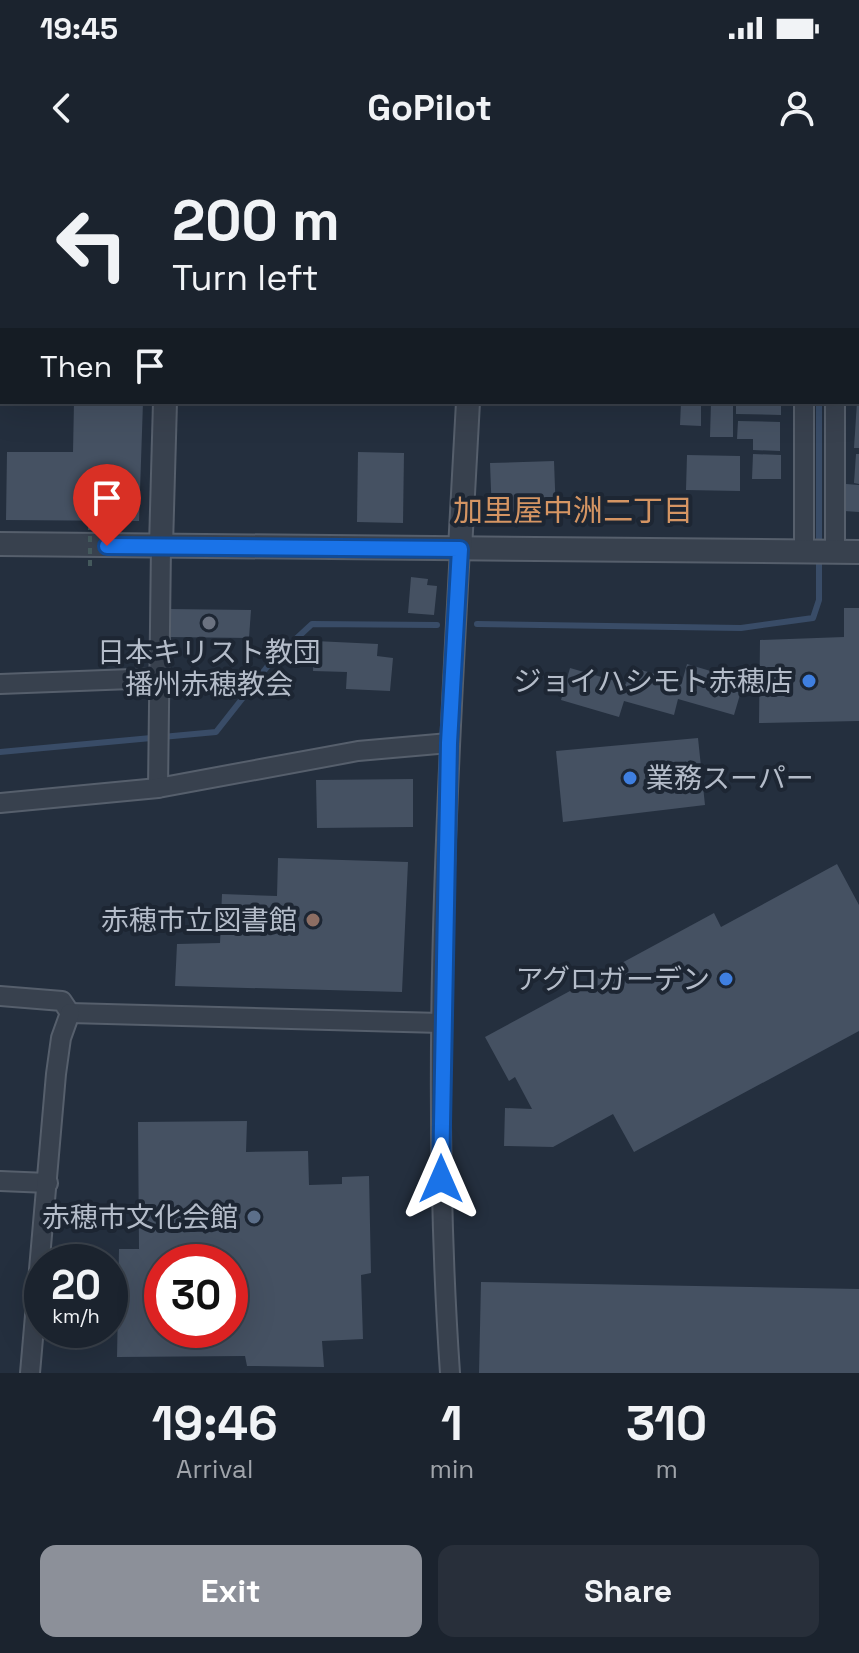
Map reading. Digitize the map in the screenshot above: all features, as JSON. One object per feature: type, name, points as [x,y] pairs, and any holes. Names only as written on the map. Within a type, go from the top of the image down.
[{"type":"street","points":[[158,788],[165,404]]},
{"type":"street","points":[[450,1373],[441,1240],[441,1023],[449,743],[468,404]]},
{"type":"street","points":[[804,404],[820,551]]},
{"type":"street","points":[[820,551],[835,404]]},
{"type":"street","points":[[0,544],[859,552]]},
{"type":"street","points":[[0,684],[158,678]]},
{"type":"street","points":[[0,803],[158,788],[358,751],[449,743]]},
{"type":"street","points":[[0,996],[62,1001],[70,1013]]},
{"type":"street","points":[[70,1013],[441,1023]]},
{"type":"street","points":[[30,1373],[56,1074],[61,1038],[70,1013]]},
{"type":"street","points":[[0,1181],[48,1183]]},
{"type":"path","points":[[90,527],[90,566]]},
{"type":"building","points":[[74,404],[143,404],[139,521],[6,520],[7,452],[73,452]]},
{"type":"building","points":[[681,404],[701,404],[701,426],[680,425]]},
{"type":"building","points":[[711,404],[733,404],[733,437],[710,437]]},
{"type":"building","points":[[736,404],[781,404],[781,415],[736,414]]},
{"type":"building","points":[[857,404],[859,404],[859,448],[854,448]]},
{"type":"building","points":[[738,421],[780,422],[780,451],[753,450],[753,439],[737,439]]},
{"type":"building","points":[[358,452],[404,453],[403,523],[357,522]]},
{"type":"building","points":[[753,454],[781,455],[781,479],[752,479]]},
{"type":"building","points":[[856,454],[859,454],[859,484],[854,483]]},
{"type":"building","points":[[687,455],[740,456],[740,491],[686,490]]},
{"type":"building","points":[[554,461],[556,515],[492,516],[490,463]]},
{"type":"building","points":[[846,484],[859,485],[859,512],[844,511]]},
{"type":"building","points":[[411,577],[428,579],[427,585],[437,586],[434,615],[408,613]]},
{"type":"building","name":"ジョイハシモト赤穂店","points":[[844,608],[859,608],[859,721],[759,723],[760,640],[844,637]]},
{"type":"building","name":"日本キリスト教団 播州赤穂教会","points":[[168,609],[251,610],[249,638],[167,637]]},
{"type":"building","points":[[315,641],[378,644],[377,656],[393,658],[390,691],[346,689],[347,672],[313,671]]},
{"type":"building","points":[[687,664],[744,681],[734,715],[678,699],[674,715],[624,701],[619,717],[561,700],[570,668],[626,684],[631,667],[682,682]]},
{"type":"building","name":"業務スーパー","points":[[698,738],[705,805],[563,822],[556,751]]},
{"type":"building","points":[[413,779],[413,827],[317,828],[316,780]]},
{"type":"building","name":"赤穂市立図書館","points":[[278,858],[408,862],[402,992],[175,986],[177,944],[220,943],[222,894],[277,896]]},
{"type":"building","name":"アグロガーデン","points":[[837,864],[859,905],[859,1031],[634,1152],[613,1114],[553,1147],[504,1146],[505,1108],[532,1109],[515,1077],[509,1081],[485,1037],[714,913],[721,927]]},
{"type":"building","name":"赤穂市文化会館","points":[[247,1121],[246,1152],[308,1151],[309,1185],[342,1184],[342,1177],[369,1176],[371,1273],[361,1275],[363,1339],[322,1341],[324,1367],[247,1366],[245,1356],[117,1357],[117,1348],[128,1348],[128,1249],[139,1249],[138,1122]]},
{"type":"building","points":[[481,1282],[859,1289],[859,1373],[479,1373]]},
{"type":"waterway","points":[[819,404],[819,546]]},
{"type":"waterway","points":[[477,624],[741,628],[813,618],[819,600],[819,558]]},
{"type":"waterway","points":[[0,752],[216,732],[271,662],[312,624],[437,625]]},
{"type":"place","name":"日本キリスト教団 播州赤穂教会","points":[[209,623]]},
{"type":"place","name":"ジョイハシモト赤穂店","points":[[809,681]]},
{"type":"place","name":"業務スーパー","points":[[630,778]]},
{"type":"place","name":"赤穂市立図書館","points":[[313,920]]},
{"type":"place","name":"アグロガーデン","points":[[726,979]]},
{"type":"place","name":"赤穂市文化会館","points":[[254,1217]]},
{"type":"district","name":"加里屋中洲二丁目","points":[[573,510]]},
{"type":"route","points":[[107,546],[460,549],[449,743],[441,1023],[441,1179]]}]
